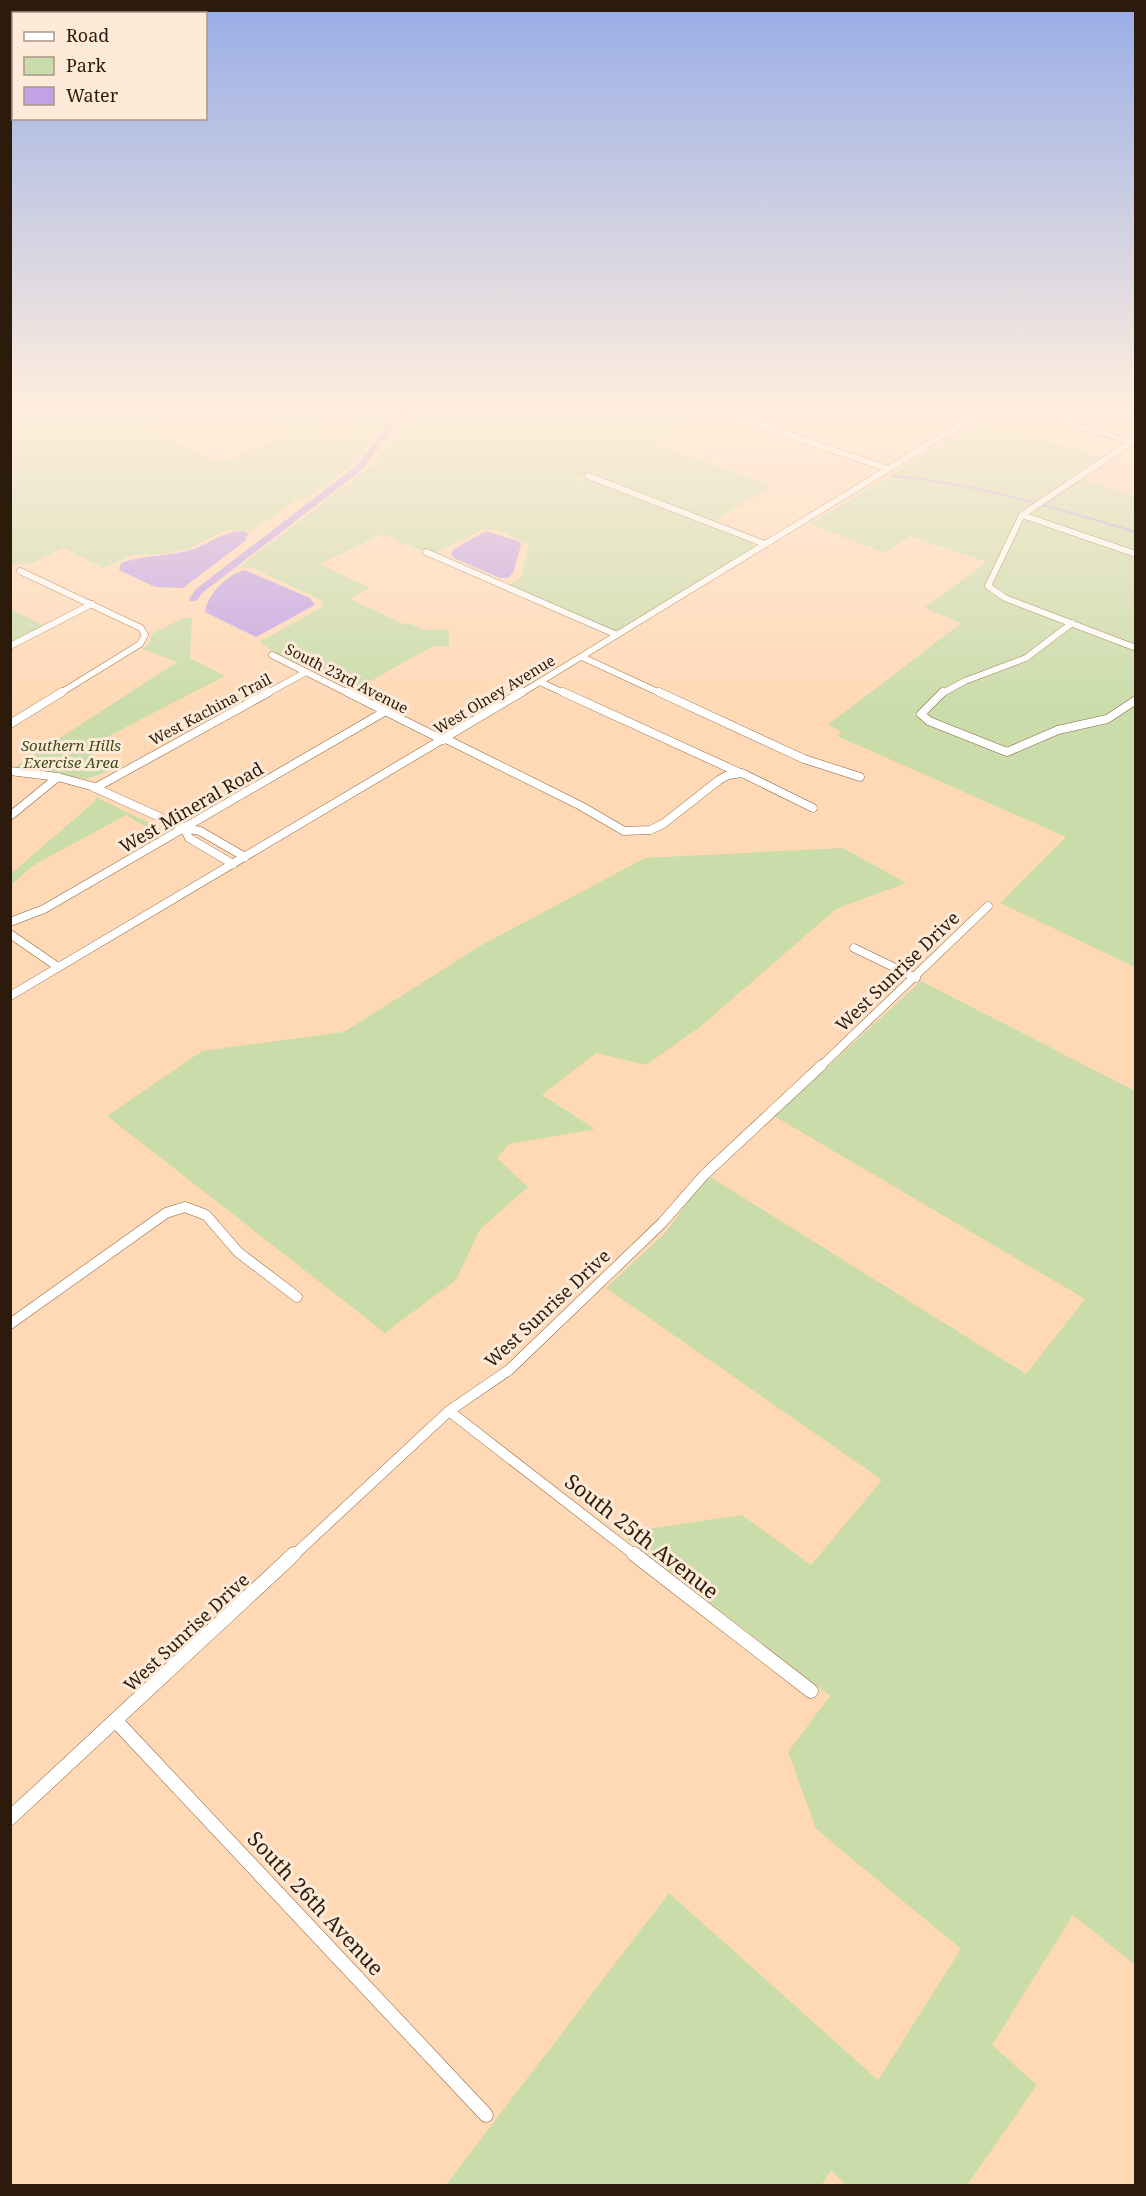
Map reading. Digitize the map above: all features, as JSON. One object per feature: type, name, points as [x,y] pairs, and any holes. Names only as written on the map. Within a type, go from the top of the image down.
[{"type":"street","points":[[678,510],[765,544]]},
{"type":"street","name":"West Olney Avenue","points":[[10,996],[444,740],[820,510]]},
{"type":"street","points":[[1029,510],[1022,515],[988,586],[1005,598],[1136,648]]},
{"type":"street","points":[[1022,515],[1136,554]]},
{"type":"street","points":[[426,552],[617,635]]},
{"type":"street","points":[[10,724],[140,644],[146,635],[141,628],[20,570]]},
{"type":"street","points":[[10,646],[92,604]]},
{"type":"street","points":[[1072,623],[1020,661],[948,690],[925,707],[921,714],[929,721],[1007,752],[1017,750],[1058,730],[1107,721],[1136,700]]},
{"type":"street","name":"South 23rd Avenue","points":[[272,655],[384,712],[580,806],[624,831],[650,830],[663,824],[719,780],[742,773]]},
{"type":"street","points":[[582,657],[804,759],[860,777]]},
{"type":"street","name":"West Kachina Trail","points":[[95,788],[306,672]]},
{"type":"street","points":[[540,682],[742,773],[813,808]]},
{"type":"street","name":"West Mineral Road","points":[[10,922],[44,909],[384,712]]},
{"type":"street","points":[[10,771],[58,777],[95,788],[184,828],[200,831],[245,857]]},
{"type":"street","points":[[10,816],[58,777]]},
{"type":"street","points":[[184,828],[189,838],[233,864]]},
{"type":"street","points":[[203,846],[214,839]]},
{"type":"street","name":"West Sunrise Drive","points":[[10,1818],[449,1411],[509,1370],[662,1223],[704,1175],[916,978],[988,906]]},
{"type":"street","points":[[10,934],[58,967]]},
{"type":"street","points":[[854,948],[916,978]]},
{"type":"street","points":[[10,1324],[166,1213],[185,1207],[206,1215],[238,1252],[297,1297]]},
{"type":"street","name":"South 25th Avenue","points":[[449,1411],[811,1692]]},
{"type":"street","name":"South 26th Avenue","points":[[115,1720],[486,2115]]},
{"type":"green space","points":[[11,510],[281,510],[249,531],[227,530],[188,549],[165,554],[133,555],[103,568],[64,548],[32,563],[11,565]]},
{"type":"green space","points":[[313,510],[671,510],[747,540],[754,545],[751,550],[617,631],[606,629],[507,586],[521,578],[529,545],[497,529],[482,530],[432,555],[382,534],[320,564],[370,588],[350,599],[406,625],[409,623],[424,630],[449,629],[449,646],[433,646],[357,689],[279,655],[259,642],[321,608],[323,601],[250,567],[238,568]]},
{"type":"green space","points":[[683,510],[731,510],[712,522]]},
{"type":"green space","points":[[832,510],[1026,510],[1018,516],[1135,556],[1135,967],[1000,903],[1066,837],[837,736],[842,732],[828,725],[961,623],[924,608],[987,562],[911,536],[885,553],[810,524]]},
{"type":"green space","points":[[1033,510],[1135,510],[1135,552],[1027,515]]},
{"type":"green space","points":[[11,609],[43,625],[11,642]]},
{"type":"green space","name":"Southern Hills Exercise Area","points":[[183,618],[192,618],[190,658],[225,676],[105,738],[92,757],[113,770],[86,779],[15,767],[177,662],[142,649],[149,644],[152,634]]},
{"type":"green space","name":"Southern Hills Exercise Area","points":[[96,797],[163,830],[159,835],[126,815],[34,865],[11,885],[11,874],[95,801]]},
{"type":"green space","points":[[843,848],[906,883],[836,909],[700,1027],[646,1065],[596,1053],[542,1095],[595,1129],[509,1144],[497,1158],[528,1187],[480,1229],[456,1280],[385,1333],[107,1116],[202,1051],[344,1032],[480,946],[645,858]]},
{"type":"green space","points":[[921,981],[1135,1091],[1135,1965],[1073,1915],[992,2045],[1037,2085],[967,2185],[846,2185],[831,2170],[821,2186],[445,2186],[669,1893],[878,2080],[961,1949],[816,1829],[788,1752],[830,1696],[620,1533],[742,1515],[811,1565],[882,1480],[606,1288],[666,1232],[707,1175],[1026,1374],[1085,1299],[774,1116]]},
{"type":"water","points":[[242,531],[248,533],[245,541],[183,588],[155,587],[119,570],[121,563],[130,560],[185,552],[223,535]]},
{"type":"water","points":[[486,531],[520,542],[513,573],[508,578],[500,578],[454,558],[451,553]]},
{"type":"water","points":[[245,570],[310,598],[315,605],[256,637],[205,612],[210,598],[219,586],[238,572]]},
{"type":"waterway","points":[[193,599],[199,591],[304,510]]},
{"type":"waterway","points":[[1061,510],[1136,532]]}]
